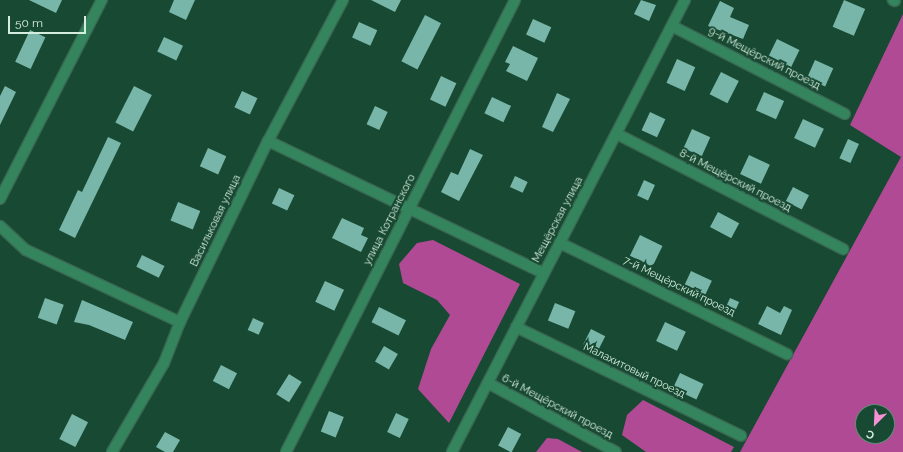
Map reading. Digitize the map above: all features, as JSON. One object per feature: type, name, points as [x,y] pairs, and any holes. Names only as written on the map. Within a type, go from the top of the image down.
[{"type":"street","points":[[0,199],[102,0]]},
{"type":"street","name":"Васильковая улица","points":[[112,452],[164,363],[180,322],[268,141],[343,0]]},
{"type":"street","name":"улица Котранского","points":[[286,452],[515,0]]},
{"type":"street","name":"Мещёрская улица","points":[[452,452],[685,0]]},
{"type":"street","name":"9-й Мещёрский проезд","points":[[672,26],[845,114]]},
{"type":"street","name":"8-й Мещёрский проезд","points":[[617,134],[843,249]]},
{"type":"street","points":[[268,141],[410,207],[544,273]]},
{"type":"street","points":[[0,226],[26,250],[180,322]]},
{"type":"street","name":"7-й Мещёрский проезд","points":[[560,243],[787,354]]},
{"type":"street","name":"Малахитовый проезд","points":[[516,327],[741,436]]},
{"type":"street","name":"6-й Мещёрский проезд","points":[[488,383],[616,452]]},
{"type":"shaded area","points":[[903,14],[903,452],[740,452],[901,157],[850,125]]},
{"type":"shaded area","points":[[433,240],[520,284],[449,423],[418,389],[431,349],[450,315],[437,300],[403,283],[399,264],[417,243]]},
{"type":"shaded area","points":[[643,400],[734,447],[731,452],[646,452],[622,435],[627,415]]},
{"type":"shaded area","points":[[547,438],[558,439],[582,452],[536,452]]},
{"type":"building","points":[[29,0],[62,0],[56,13]]},
{"type":"building","points":[[174,0],[195,0],[186,20],[169,12]]},
{"type":"building","points":[[371,0],[401,0],[395,12]]},
{"type":"building","points":[[641,0],[656,5],[649,21],[634,14]]},
{"type":"building","points":[[844,0],[865,9],[854,36],[833,27]]},
{"type":"building","points":[[720,1],[734,8],[730,17],[749,25],[743,39],[708,26]]},
{"type":"building","points":[[425,15],[441,23],[417,70],[401,61]]},
{"type":"building","points":[[533,19],[551,27],[544,43],[526,35]]},
{"type":"building","points":[[359,22],[377,30],[370,46],[352,38]]},
{"type":"building","points":[[30,30],[45,37],[31,69],[15,62]]},
{"type":"building","points":[[164,37],[183,46],[176,60],[157,52]]},
{"type":"building","points":[[777,39],[799,50],[791,68],[768,57]]},
{"type":"building","points":[[513,46],[538,58],[527,81],[506,71],[510,64],[505,62]]},
{"type":"building","points":[[677,59],[695,67],[685,91],[666,83]]},
{"type":"building","points":[[815,60],[833,68],[825,86],[807,78]]},
{"type":"building","points":[[721,72],[739,81],[727,103],[710,94]]},
{"type":"building","points":[[441,76],[456,83],[445,107],[430,100]]},
{"type":"building","points":[[5,86],[16,92],[0,125],[0,96]]},
{"type":"building","points":[[134,86],[152,95],[133,132],[115,123]]},
{"type":"building","points":[[242,91],[257,98],[250,114],[234,107]]},
{"type":"building","points":[[764,92],[784,101],[776,119],[756,110]]},
{"type":"building","points":[[557,93],[570,99],[553,132],[542,127]]},
{"type":"building","points":[[492,97],[511,106],[503,122],[484,113]]},
{"type":"building","points":[[375,106],[388,112],[379,130],[367,124]]},
{"type":"building","points":[[650,112],[665,119],[657,137],[642,130]]},
{"type":"building","points":[[803,119],[824,129],[815,148],[794,138]]},
{"type":"building","points":[[692,129],[710,137],[702,156],[683,148]]},
{"type":"building","points":[[108,137],[121,143],[75,238],[59,230],[78,190],[82,192]]},
{"type":"building","points":[[848,139],[859,144],[850,163],[839,158]]},
{"type":"building","points":[[208,148],[226,156],[218,174],[200,166]]},
{"type":"building","points":[[470,149],[483,155],[459,201],[441,192],[451,172],[458,175]]},
{"type":"building","points":[[749,155],[770,165],[761,184],[740,174]]},
{"type":"building","points":[[515,176],[528,182],[523,193],[510,187]]},
{"type":"building","points":[[644,180],[655,185],[648,200],[637,196]]},
{"type":"building","points":[[793,187],[809,195],[802,209],[786,201]]},
{"type":"building","points":[[279,188],[294,195],[287,211],[272,203]]},
{"type":"building","points":[[178,202],[200,211],[193,230],[171,221]]},
{"type":"building","points":[[718,212],[739,223],[731,238],[710,227]]},
{"type":"building","points":[[342,218],[364,228],[361,235],[368,238],[361,252],[332,238]]},
{"type":"building","points":[[640,235],[662,246],[652,267],[630,256]]},
{"type":"building","points":[[142,255],[164,266],[159,278],[136,267]]},
{"type":"building","points":[[691,271],[712,281],[703,299],[683,289]]},
{"type":"building","points":[[325,281],[344,290],[334,311],[315,302]]},
{"type":"building","points":[[45,298],[64,305],[57,325],[38,318]]},
{"type":"building","points":[[730,298],[739,302],[735,310],[726,306]]},
{"type":"building","points":[[82,300],[133,322],[125,340],[89,325],[74,322]]},
{"type":"building","points":[[555,303],[575,311],[568,329],[548,321]]},
{"type":"building","points":[[767,306],[780,313],[784,306],[792,310],[781,335],[758,324]]},
{"type":"building","points":[[379,307],[406,320],[399,335],[372,322]]},
{"type":"building","points":[[253,318],[264,323],[259,335],[248,330]]},
{"type":"building","points":[[665,322],[686,332],[677,351],[656,341]]},
{"type":"building","points":[[591,329],[605,336],[598,351],[583,344]]},
{"type":"building","points":[[384,346],[398,354],[389,370],[375,362]]},
{"type":"building","points":[[221,365],[237,373],[229,389],[213,381]]},
{"type":"building","points":[[680,373],[704,384],[696,399],[673,388]]},
{"type":"building","points":[[289,374],[302,382],[289,402],[276,394]]},
{"type":"building","points":[[329,411],[344,417],[336,437],[321,431]]},
{"type":"building","points":[[396,413],[409,419],[400,438],[387,432]]},
{"type":"building","points":[[72,414],[88,422],[75,447],[59,439]]},
{"type":"building","points":[[508,427],[521,434],[512,452],[498,446]]},
{"type":"building","points":[[165,432],[180,440],[173,452],[165,452],[156,447]]}]
